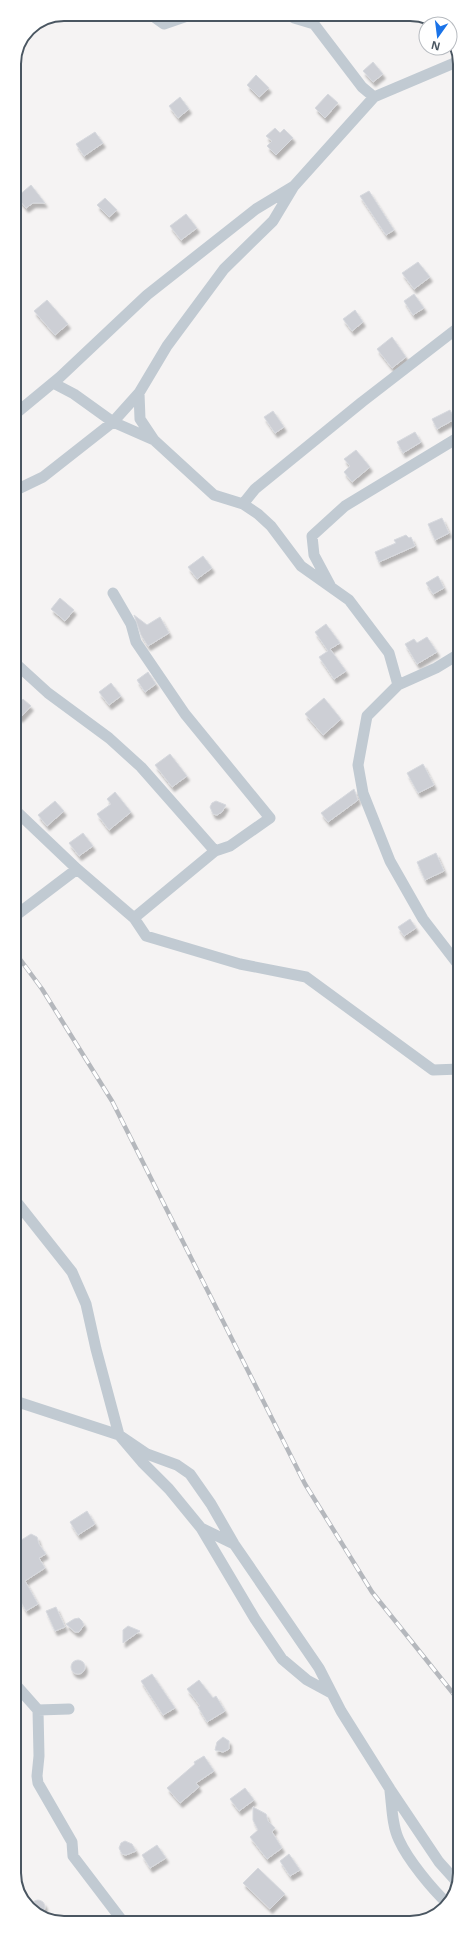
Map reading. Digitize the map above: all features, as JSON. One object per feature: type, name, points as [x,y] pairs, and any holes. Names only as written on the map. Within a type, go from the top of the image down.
[{"type":"street","points":[[160,21],[164,24],[173,21]]},
{"type":"street","points":[[306,21],[314,24],[362,86],[374,97]]},
{"type":"street","points":[[21,488],[43,477],[113,422],[139,393],[167,346],[224,269],[273,221],[294,186],[374,97],[453,63]]},
{"type":"street","points":[[21,409],[53,384],[147,295],[256,209],[294,186]]},
{"type":"street","points":[[243,504],[255,489],[267,479],[362,402],[453,332]]},
{"type":"street","points":[[53,384],[74,394],[113,422],[154,440]]},
{"type":"street","points":[[139,393],[140,419],[154,440],[214,495],[243,504],[271,526],[301,566],[349,600],[389,653],[398,685]]},
{"type":"street","points":[[333,589],[314,555],[312,536],[344,506],[453,441]]},
{"type":"street","points":[[113,593],[131,624],[136,642],[185,714],[270,818],[230,846],[215,852],[134,918]]},
{"type":"street","points":[[453,658],[436,668],[398,685],[367,716],[358,765],[363,793],[390,861],[423,919],[453,958]]},
{"type":"street","points":[[21,668],[48,693],[109,738],[141,767],[215,852]]},
{"type":"street","points":[[21,816],[77,869],[134,918],[146,936],[240,964],[306,977],[433,1070],[453,1069]]},
{"type":"street","points":[[21,911],[77,869]]},
{"type":"street","points":[[21,1208],[72,1272],[83,1297],[119,1435],[142,1462],[169,1489],[201,1528],[255,1619],[282,1659],[307,1680],[331,1693]]},
{"type":"street","points":[[21,1403],[119,1435],[147,1454],[177,1465],[190,1474],[211,1504],[234,1544],[302,1641],[319,1668],[331,1693],[390,1789],[439,1862],[452,1877]]},
{"type":"street","points":[[201,1528],[234,1544]]},
{"type":"street","points":[[21,1691],[38,1710],[38,1783],[72,1842],[73,1856],[119,1916]]},
{"type":"street","points":[[38,1710],[69,1709]]},
{"type":"street","points":[[390,1789],[393,1816],[399,1840],[422,1874],[444,1899]]},
{"type":"building","points":[[373,62],[383,74],[373,82],[363,71]]},
{"type":"building","points":[[256,75],[269,88],[259,97],[247,85]]},
{"type":"building","points":[[328,94],[338,103],[325,118],[315,108]]},
{"type":"building","points":[[180,97],[189,109],[178,118],[169,106]]},
{"type":"building","points":[[275,128],[280,133],[284,129],[293,138],[276,155],[267,146],[272,141],[266,136]]},
{"type":"building","points":[[95,132],[103,143],[84,156],[76,144]]},
{"type":"building","points":[[31,185],[45,203],[33,203],[26,208],[21,202],[21,194]]},
{"type":"building","points":[[369,191],[394,230],[386,235],[360,196]]},
{"type":"building","points":[[105,198],[117,210],[109,217],[97,205]]},
{"type":"building","points":[[186,214],[197,228],[181,240],[170,226]]},
{"type":"building","points":[[418,262],[430,277],[414,289],[402,273]]},
{"type":"building","points":[[414,294],[424,308],[413,315],[404,301]]},
{"type":"building","points":[[47,300],[68,324],[55,335],[34,311]]},
{"type":"building","points":[[355,310],[363,322],[352,331],[343,319]]},
{"type":"building","points":[[392,337],[406,357],[392,368],[377,349]]},
{"type":"building","points":[[450,410],[453,415],[453,420],[437,429],[432,419]]},
{"type":"building","points":[[273,411],[284,427],[275,433],[264,417]]},
{"type":"building","points":[[415,432],[421,442],[403,453],[397,442]]},
{"type":"building","points":[[356,450],[370,467],[352,482],[344,472],[350,466],[344,459]]},
{"type":"building","points":[[442,518],[449,533],[435,540],[428,524]]},
{"type":"building","points":[[406,535],[409,538],[411,537],[415,546],[379,562],[375,552],[396,543],[394,540]]},
{"type":"building","points":[[203,556],[212,568],[197,579],[188,567]]},
{"type":"building","points":[[438,576],[444,588],[433,594],[426,583]]},
{"type":"building","points":[[60,598],[74,610],[65,621],[51,609]]},
{"type":"building","points":[[134,615],[147,625],[160,617],[169,633],[148,646],[141,635]]},
{"type":"building","points":[[326,624],[340,643],[330,649],[346,671],[334,679],[319,657],[328,651],[315,632]]},
{"type":"building","points":[[427,637],[437,652],[417,664],[405,644],[414,639],[417,643]]},
{"type":"building","points":[[148,672],[156,684],[145,692],[137,680]]},
{"type":"building","points":[[111,683],[121,696],[109,705],[99,692]]},
{"type":"building","points":[[324,698],[341,719],[323,735],[305,714]]},
{"type":"building","points":[[23,699],[31,706],[21,717],[21,701]]},
{"type":"building","points":[[170,754],[187,776],[172,787],[155,765]]},
{"type":"building","points":[[423,764],[434,785],[418,793],[407,773]]},
{"type":"building","points":[[354,789],[358,800],[328,822],[321,813]]},
{"type":"building","points":[[115,792],[131,812],[109,830],[97,814],[111,804],[107,799]]},
{"type":"building","points":[[55,801],[64,811],[47,826],[38,815]]},
{"type":"building","points":[[216,801],[226,805],[222,812],[217,815],[213,814],[210,807],[212,803]]},
{"type":"building","points":[[83,833],[93,846],[79,856],[69,843]]},
{"type":"building","points":[[436,853],[444,871],[425,880],[417,862]]},
{"type":"building","points":[[410,919],[416,928],[404,936],[398,927]]},
{"type":"building","points":[[87,1511],[95,1524],[78,1535],[70,1522]]},
{"type":"building","points":[[31,1534],[37,1537],[39,1544],[46,1554],[39,1558],[45,1568],[25,1581],[38,1604],[26,1611],[21,1602],[21,1540]]},
{"type":"building","points":[[56,1607],[65,1627],[55,1631],[46,1611]]},
{"type":"building","points":[[79,1618],[84,1625],[79,1632],[75,1632],[66,1624]]},
{"type":"building","points":[[128,1626],[140,1631],[123,1643],[123,1630]]},
{"type":"building","points":[[78,1660],[83,1662],[85,1667],[83,1672],[78,1674],[73,1672],[71,1667],[73,1662]]},
{"type":"building","points":[[152,1674],[175,1708],[163,1715],[141,1681]]},
{"type":"building","points":[[199,1680],[213,1698],[216,1696],[225,1711],[207,1722],[198,1707],[200,1706],[187,1689]]},
{"type":"building","points":[[223,1737],[229,1741],[229,1749],[223,1752],[215,1750],[217,1742]]},
{"type":"building","points":[[204,1756],[214,1771],[196,1783],[199,1787],[180,1803],[167,1788],[195,1764],[194,1762]]},
{"type":"building","points":[[245,1788],[254,1800],[239,1811],[230,1799]]},
{"type":"building","points":[[253,1807],[266,1814],[268,1821],[275,1828],[272,1832],[282,1848],[267,1859],[250,1837],[258,1830],[253,1820]]},
{"type":"building","points":[[125,1841],[132,1844],[136,1851],[126,1855],[122,1854],[119,1848],[121,1843]]},
{"type":"building","points":[[157,1845],[166,1858],[150,1868],[142,1855]]},
{"type":"building","points":[[289,1854],[300,1870],[290,1876],[280,1861]]},
{"type":"building","points":[[258,1868],[285,1894],[270,1909],[243,1883]]},
{"type":"building","points":[[38,1900],[44,1904],[44,1911],[33,1902]]},
{"type":"railway","points":[[21,960],[42,989],[112,1101],[305,1484],[372,1592],[453,1693]]}]
